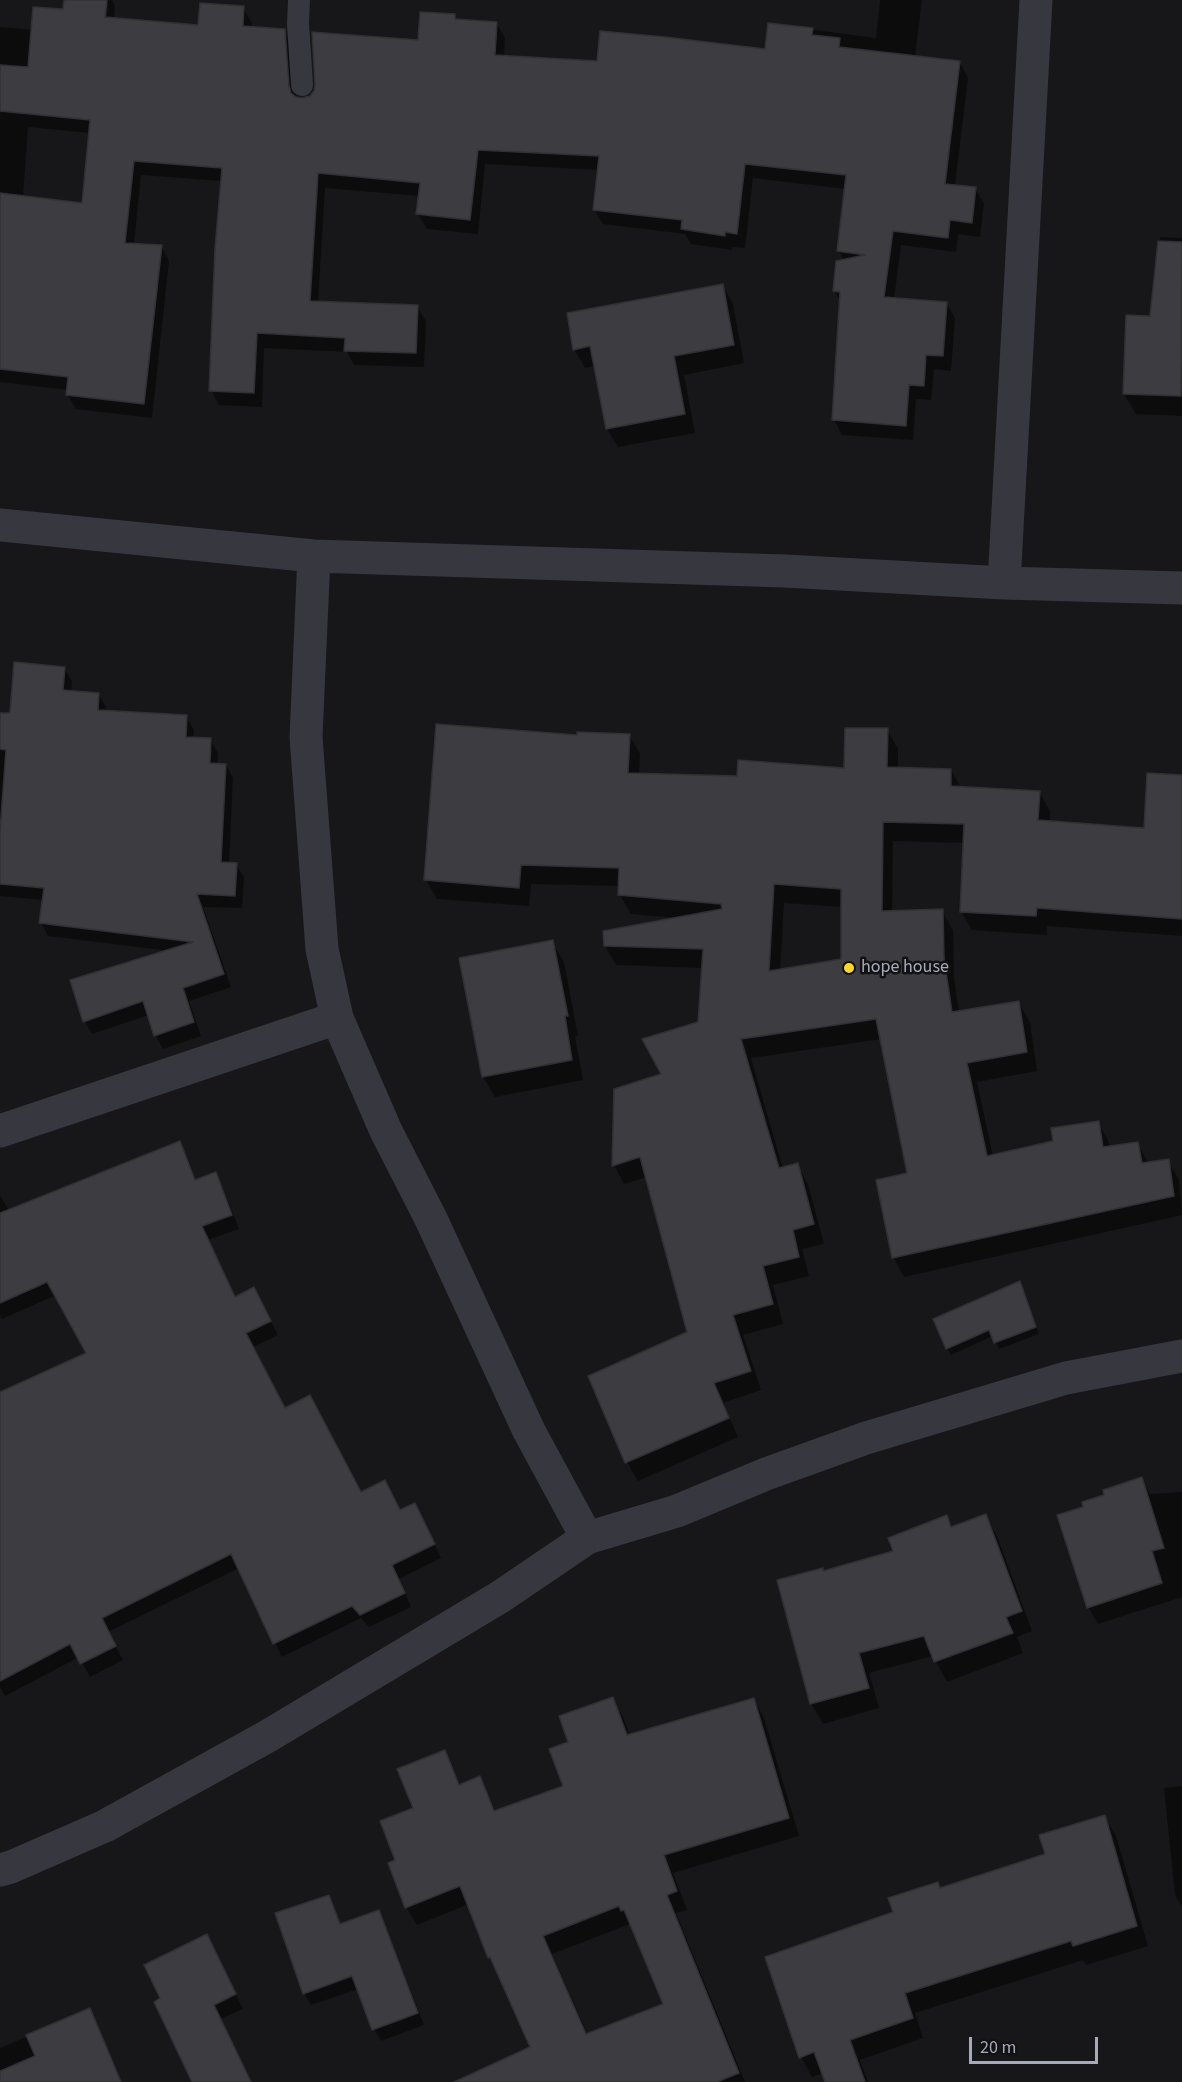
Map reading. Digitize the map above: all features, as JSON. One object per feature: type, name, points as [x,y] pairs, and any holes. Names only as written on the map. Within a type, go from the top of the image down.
[{"type":"street","points":[[1004,583],[1036,0]]},
{"type":"street","points":[[0,525],[314,556],[1182,588]]},
{"type":"street","points":[[314,556],[306,737],[322,949],[337,1018],[386,1131],[530,1431],[587,1538]]},
{"type":"street","points":[[0,1131],[337,1018]]},
{"type":"street","points":[[0,1869],[11,1867],[105,1826],[268,1736],[500,1597],[587,1538],[676,1511],[766,1474],[866,1438],[1066,1378],[1182,1356]]},
{"type":"lane","points":[[299,0],[298,24],[302,85]]},
{"type":"building","points":[[64,0],[107,0],[105,17],[198,25],[200,3],[244,6],[243,26],[285,29],[289,86],[291,93],[302,98],[310,96],[315,85],[312,32],[418,40],[420,12],[455,14],[455,19],[497,22],[495,55],[597,61],[600,31],[765,49],[768,23],[813,28],[812,35],[840,38],[839,47],[960,61],[945,184],[976,187],[972,223],[950,220],[948,238],[893,231],[884,297],[947,302],[943,356],[926,355],[924,386],[909,385],[906,426],[832,420],[840,292],[833,291],[836,261],[865,255],[837,251],[846,175],[745,164],[737,234],[725,232],[725,236],[681,229],[682,220],[593,210],[599,156],[478,150],[470,220],[416,214],[420,183],[318,173],[310,301],[418,305],[416,353],[344,351],[345,338],[257,333],[254,393],[209,391],[215,248],[222,168],[134,161],[125,243],[162,245],[144,404],[66,395],[68,377],[0,369],[0,193],[82,203],[90,120],[0,111],[0,65],[28,67],[33,7],[63,9]]},
{"type":"building","points":[[1158,241],[1182,242],[1181,396],[1123,394],[1126,315],[1150,316]]},
{"type":"building","points":[[723,284],[734,345],[674,356],[685,414],[606,429],[590,346],[573,350],[567,313]]},
{"type":"building","points":[[14,662],[65,667],[63,690],[99,693],[98,710],[187,715],[186,737],[211,738],[210,763],[226,764],[221,862],[237,863],[235,896],[197,894],[224,974],[183,988],[194,1022],[154,1036],[143,1001],[83,1022],[70,980],[193,942],[39,923],[44,888],[0,884],[0,831],[6,750],[0,749],[0,713],[10,713]]},
{"type":"building","points":[[436,724],[577,735],[577,732],[630,734],[628,773],[737,776],[738,760],[844,768],[845,728],[888,728],[887,767],[951,769],[951,786],[1040,791],[1038,820],[1144,828],[1147,773],[1182,775],[1182,919],[1037,908],[1036,916],[960,912],[964,824],[883,822],[882,911],[943,909],[944,958],[952,1012],[1019,1001],[1027,1052],[967,1063],[987,1156],[1053,1141],[1051,1128],[1099,1121],[1103,1147],[1138,1142],[1142,1163],[1169,1159],[1174,1196],[892,1258],[876,1180],[907,1173],[876,1019],[741,1039],[779,1168],[798,1163],[814,1224],[793,1230],[799,1257],[763,1266],[773,1304],[733,1315],[751,1371],[714,1383],[729,1418],[625,1463],[588,1376],[687,1332],[640,1157],[612,1166],[614,1089],[661,1074],[642,1039],[698,1022],[703,949],[604,946],[603,931],[722,909],[721,904],[618,895],[619,868],[521,865],[519,888],[424,880]],"holes":[[[774,884],[841,889],[841,959],[769,971]]]},
{"type":"building","points":[[553,940],[568,1016],[565,1016],[572,1060],[482,1077],[459,958]]},
{"type":"building","points":[[180,1141],[195,1180],[216,1172],[232,1215],[202,1226],[235,1297],[254,1287],[271,1321],[246,1333],[285,1408],[310,1395],[361,1492],[385,1480],[400,1510],[415,1503],[435,1544],[392,1565],[405,1593],[360,1615],[352,1606],[273,1644],[231,1554],[102,1618],[116,1646],[80,1664],[70,1644],[0,1681],[0,1392],[86,1353],[47,1282],[0,1303],[0,1213]]},
{"type":"building","points":[[1020,1281],[1036,1327],[994,1343],[989,1330],[946,1349],[933,1319]]},
{"type":"building","points":[[1142,1477],[1164,1548],[1152,1551],[1162,1583],[1087,1608],[1057,1515],[1083,1507],[1082,1502],[1104,1495],[1103,1490]]},
{"type":"building","points":[[986,1514],[1022,1611],[1006,1617],[1013,1633],[934,1662],[924,1636],[859,1653],[869,1688],[810,1704],[777,1580],[823,1568],[823,1571],[893,1551],[888,1538],[947,1515],[951,1527]]},
{"type":"building","points":[[613,1697],[627,1735],[754,1698],[789,1818],[664,1855],[677,1891],[667,1895],[739,2073],[717,2082],[454,2082],[530,2047],[490,1957],[488,1958],[460,1886],[405,1908],[388,1863],[395,1860],[380,1821],[413,1808],[397,1769],[445,1750],[459,1785],[480,1776],[494,1811],[563,1786],[549,1749],[568,1742],[559,1716]],"holes":[[[619,1906],[621,1911],[624,1910],[663,2004],[586,2034],[543,1936]]]},
{"type":"building","points":[[1105,1815],[1137,1926],[1073,1946],[1071,1941],[905,1993],[913,2018],[850,2040],[865,2082],[825,2082],[814,2052],[799,2058],[765,1957],[893,1912],[888,1898],[938,1882],[940,1888],[1045,1854],[1039,1835]]},
{"type":"building","points":[[329,1895],[340,1924],[379,1910],[418,2013],[372,2030],[352,1976],[303,1994],[275,1913]]},
{"type":"building","points":[[207,1934],[236,1994],[214,2005],[251,2082],[192,2082],[154,2002],[160,1998],[144,1965]]},
{"type":"building","points":[[90,2008],[121,2082],[0,2082],[0,2071],[35,2056],[26,2035]]},
{"type":"place","name":"hope house","points":[[849,968]]}]
